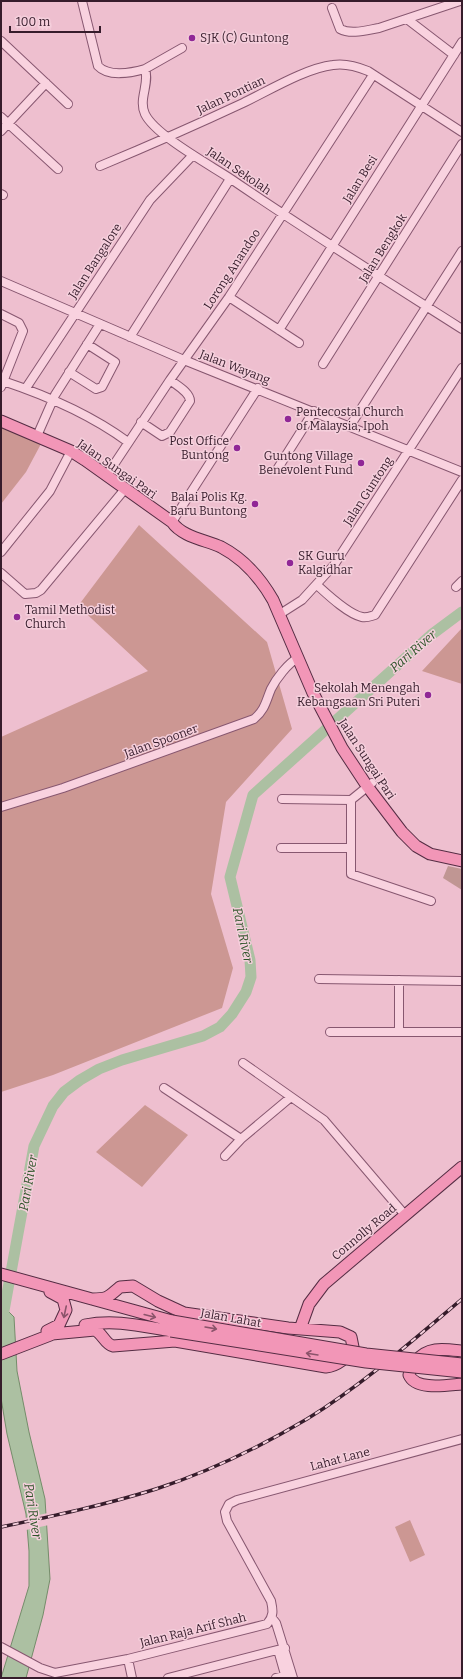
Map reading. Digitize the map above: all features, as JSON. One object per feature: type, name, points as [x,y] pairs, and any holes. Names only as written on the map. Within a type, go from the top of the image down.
[{"type":"main road","name":"Jalan Sungai Pari","points":[[1,421],[71,451],[172,522],[177,522],[191,531],[233,549],[242,555],[258,572],[282,612],[315,693]]},
{"type":"main road","name":"Jalan Sungai Pari","points":[[282,612],[298,658],[315,693],[344,746],[402,832],[416,846],[430,854],[462,861]]},
{"type":"main road","name":"Jalan Sungai Pari","points":[[370,785],[420,840],[432,848],[462,854]]},
{"type":"main road","name":"Connolly Road","points":[[300,1329],[309,1304],[324,1284],[462,1167]]},
{"type":"main road","points":[[8,1276],[58,1295],[66,1304],[65,1317],[59,1325],[19,1347]]},
{"type":"main road","name":"Jalan Lahat","points":[[8,1276],[123,1308],[172,1326],[366,1362],[462,1372]]},
{"type":"main road","points":[[123,1308],[117,1301],[117,1297],[120,1291],[127,1285]]},
{"type":"main road","points":[[52,1334],[95,1330],[109,1345],[114,1346],[175,1341],[326,1367],[335,1365],[352,1350],[353,1340],[344,1333],[300,1329],[184,1313],[158,1301],[133,1286],[127,1285],[120,1287],[109,1298],[92,1300]]},
{"type":"main road","points":[[1,1354],[52,1334],[101,1322],[172,1326]]},
{"type":"main road","points":[[123,1323],[111,1328],[110,1334],[116,1341],[129,1344]]},
{"type":"main road","name":"Jalan Lahat","points":[[172,1326],[366,1354],[462,1364]]},
{"type":"main road","points":[[462,1351],[443,1349],[427,1352],[412,1366],[409,1375],[417,1384],[462,1384]]},
{"type":"street","points":[[82,1],[98,66],[102,71],[108,73],[145,70],[182,48]]},
{"type":"street","points":[[332,8],[339,27],[350,32],[379,28],[460,1]]},
{"type":"street","points":[[407,19],[454,55]]},
{"type":"street","points":[[1,41],[68,104]]},
{"type":"street","name":"Jalan Besi","points":[[279,330],[462,42]]},
{"type":"street","name":"Jalan Pontian","points":[[100,166],[169,137],[320,68],[344,64],[357,66],[373,75],[462,132]]},
{"type":"street","name":"Jalan Sekolah","points":[[145,70],[147,80],[143,98],[145,114],[155,127],[193,155],[282,214],[462,329]]},
{"type":"street","name":"Lorong Anandoo","points":[[107,475],[141,422],[229,297],[373,75]]},
{"type":"street","points":[[1,132],[46,83]]},
{"type":"street","points":[[1,117],[58,169]]},
{"type":"street","name":"Jalan Bengkok","points":[[323,364],[462,144]]},
{"type":"street","name":"Jalan Bangalore","points":[[26,388],[75,313],[87,298],[150,200],[193,155]]},
{"type":"street","points":[[130,337],[230,179]]},
{"type":"street","points":[[350,426],[462,251]]},
{"type":"street","name":"Jalan Wayang","points":[[1,281],[184,360],[258,388],[462,472]]},
{"type":"street","points":[[229,297],[299,343]]},
{"type":"street","points":[[1,314],[19,323],[23,331],[2,384],[26,388],[53,399],[98,422],[128,442]]},
{"type":"street","points":[[37,436],[53,399],[100,324]]},
{"type":"street","points":[[69,372],[96,389],[102,388],[115,362],[87,344]]},
{"type":"street","name":"Jalan Guntong","points":[[282,612],[302,600],[334,565],[462,368]]},
{"type":"street","points":[[141,422],[162,436],[170,432],[190,401],[190,397],[170,380]]},
{"type":"street","points":[[172,522],[258,388]]},
{"type":"street","points":[[278,468],[314,411]]},
{"type":"street","points":[[1,552],[50,491],[71,451]]},
{"type":"street","points":[[317,585],[335,600],[362,617],[375,615],[462,480]]},
{"type":"street","points":[[1,573],[25,594],[36,593],[41,590],[125,489]]},
{"type":"street","name":"Jalan Spooner","points":[[1,807],[63,788],[254,719],[265,708],[271,689],[278,679],[298,658]]},
{"type":"street","points":[[282,799],[350,800],[370,785]]},
{"type":"street","points":[[350,800],[351,874],[431,901]]},
{"type":"street","points":[[281,848],[351,848]]},
{"type":"street","points":[[319,979],[462,981]]},
{"type":"street","points":[[399,980],[399,1032]]},
{"type":"street","points":[[330,1032],[462,1032]]},
{"type":"street","points":[[243,1063],[329,1125],[405,1215]]},
{"type":"street","points":[[164,1088],[241,1139]]},
{"type":"street","points":[[226,1156],[241,1139],[292,1097]]},
{"type":"street","name":"Lahat Lane","points":[[272,1618],[273,1610],[271,1601],[227,1521],[225,1512],[226,1507],[236,1500],[462,1439]]},
{"type":"street","points":[[272,1618],[276,1623],[288,1677],[276,1678]]},
{"type":"street","name":"Jalan Raja Arif Shah","points":[[4,1649],[53,1676],[267,1624],[272,1618]]},
{"type":"street","points":[[168,1678],[281,1649]]},
{"type":"street","points":[[128,1659],[132,1678]]},
{"type":"shaded area","points":[[1,426],[42,442],[26,472],[1,504]]},
{"type":"shaded area","points":[[139,525],[267,642],[292,729],[226,802],[211,894],[233,968],[222,1008],[53,1075],[1,1092],[1,737],[148,671],[78,606]]},
{"type":"shaded area","points":[[462,628],[462,684],[422,671]]},
{"type":"shaded area","points":[[448,866],[462,869],[462,890],[443,878]]},
{"type":"shaded area","points":[[145,1105],[188,1135],[142,1187],[96,1152]]},
{"type":"shaded area","points":[[410,1520],[425,1555],[410,1562],[395,1527]]},
{"type":"water","points":[[4,1307],[14,1317],[17,1371],[29,1432],[45,1499],[50,1579],[43,1615],[26,1678],[1,1678],[29,1586],[29,1551],[26,1514],[7,1434],[1,1398],[1,1309]]},
{"type":"pier","points":[[48,1513],[49,1525],[26,1530],[25,1518]]},
{"type":"waterway","name":"Pari River","points":[[1,1327],[34,1146],[53,1106],[64,1092],[80,1080],[99,1069],[122,1060],[203,1036],[220,1027],[232,1014],[246,992],[251,977],[250,960],[230,877],[253,795],[431,635],[462,612]]},
{"type":"railway","points":[[1,1527],[137,1495],[195,1475],[252,1449],[307,1419],[347,1392],[462,1299]]},
{"type":"place","name":"SJK (C) Guntong","points":[[192,38]]},
{"type":"place","name":"Pentecostal Church of Malaysia, Ipoh","points":[[288,419]]},
{"type":"place","name":"Post Office Buntong","points":[[237,448]]},
{"type":"place","name":"Guntong Village Benevolent Fund","points":[[361,463]]},
{"type":"place","name":"Balai Polis Kg. Baru Buntong","points":[[255,504]]},
{"type":"place","name":"SK Guru Kalgidhar","points":[[290,563]]},
{"type":"place","name":"Tamil Methodist Church","points":[[17,617]]},
{"type":"place","name":"Sekolah Menengah Kebangsaan Sri Puteri","points":[[428,695]]}]
